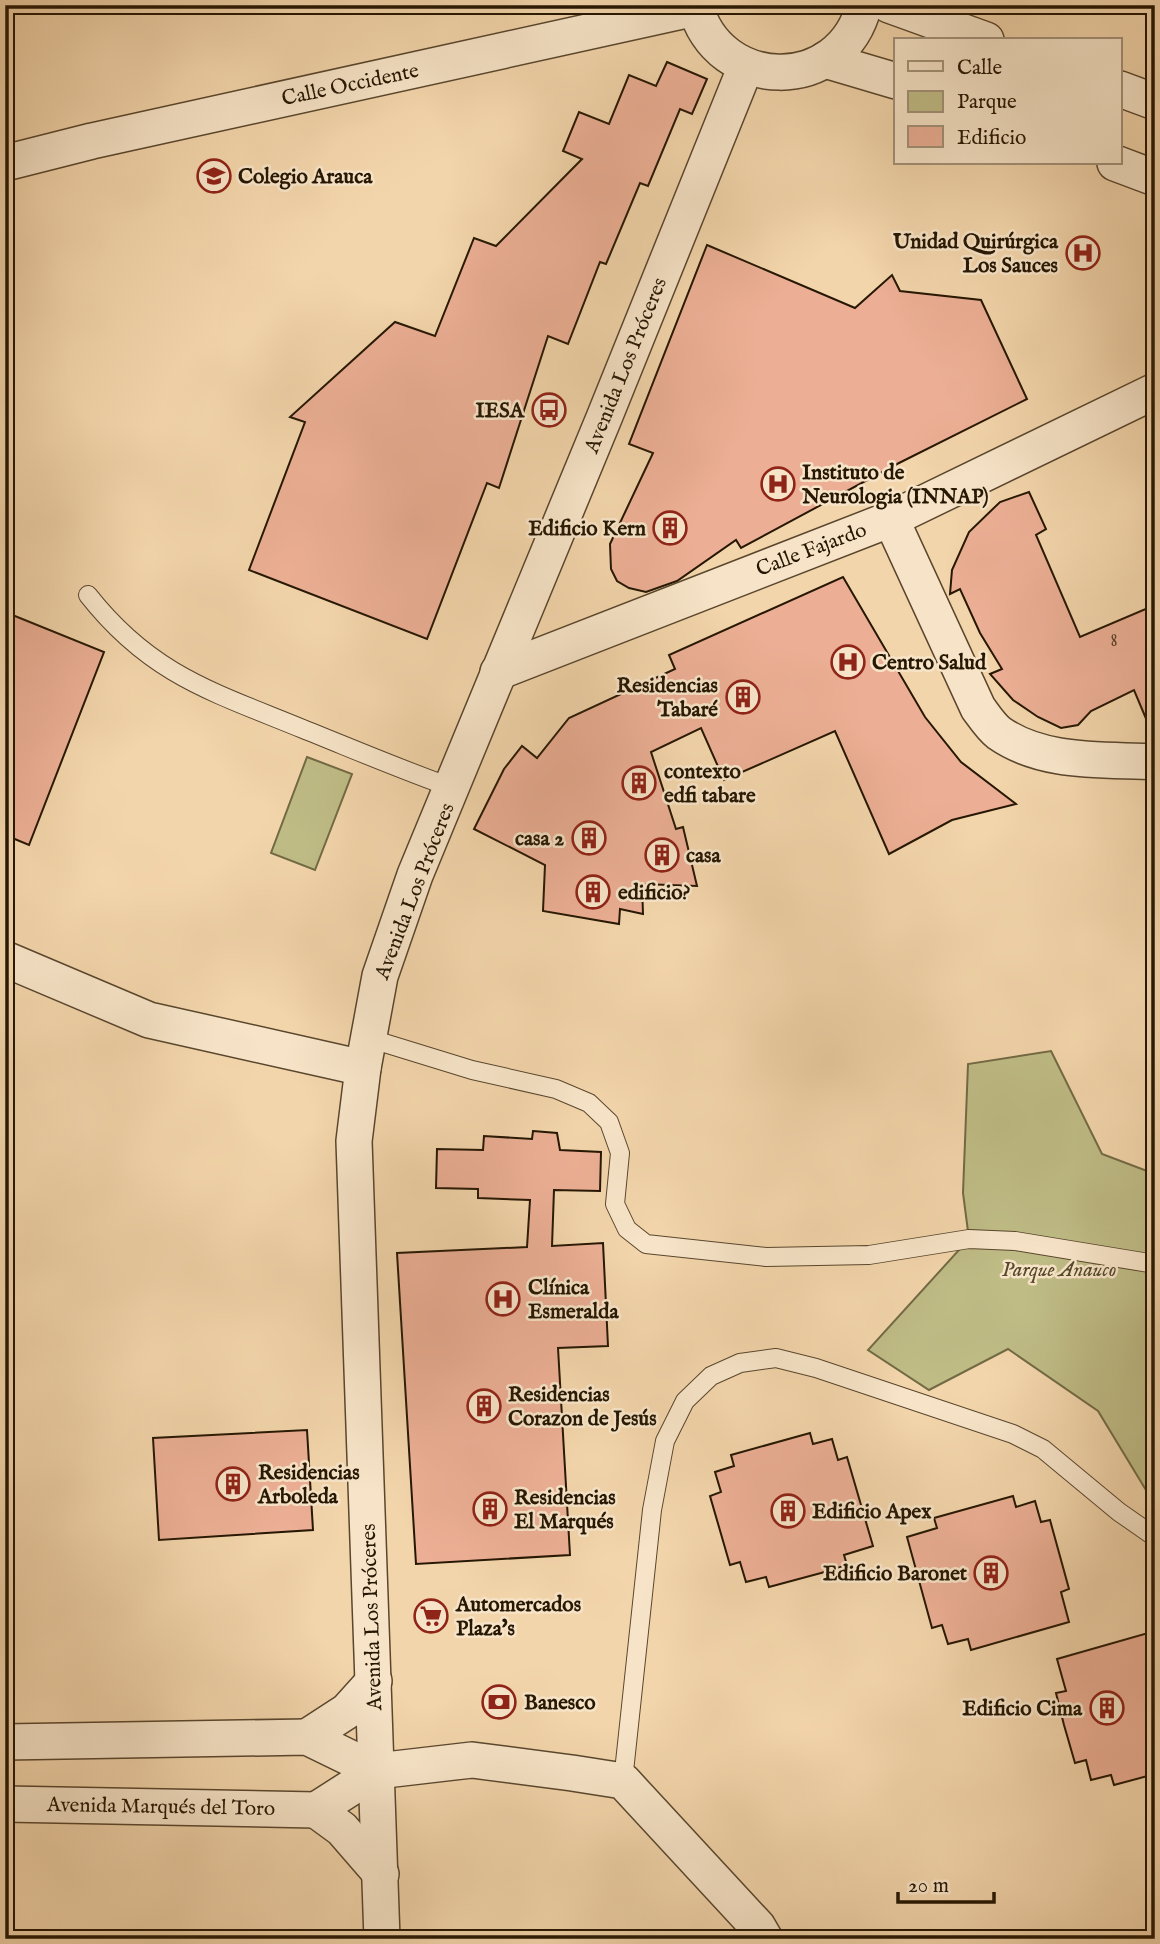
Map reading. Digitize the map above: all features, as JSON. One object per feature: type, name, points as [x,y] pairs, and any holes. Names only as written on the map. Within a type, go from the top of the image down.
[{"type":"street","points":[[696,7],[706,33],[723,52],[746,66],[765,72],[786,73],[825,60],[853,33],[863,5]]},
{"type":"street","points":[[889,5],[980,38]]},
{"type":"street","name":"Calle Occidente","points":[[5,163],[92,141],[696,7]]},
{"type":"street","points":[[825,60],[894,80]]},
{"type":"street","name":"Avenida Los Próceres","points":[[382,1939],[354,1141],[365,1053],[380,975],[415,875],[453,788],[746,66]]},
{"type":"street","points":[[1122,90],[1155,102]]},
{"type":"street","points":[[1118,164],[1155,178]]},
{"type":"street","name":"Calle Fajardo","points":[[498,672],[891,519],[1155,391]]},
{"type":"street","points":[[891,519],[978,708],[996,731],[1024,748],[1059,755],[1155,762]]},
{"type":"street","points":[[5,959],[149,1020],[365,1053]]},
{"type":"street","points":[[307,1737],[346,1710],[374,1681]]},
{"type":"street","points":[[5,1742],[307,1737],[377,1771]]},
{"type":"street","points":[[381,1874],[342,1829],[316,1810],[377,1771],[472,1760],[622,1781],[758,1927],[765,1939]]},
{"type":"street","name":"Avenida Marqués del Toro","points":[[5,1804],[316,1810]]},
{"type":"lane","points":[[88,594],[111,625],[148,656],[190,683],[374,760],[453,788]]},
{"type":"lane","points":[[365,1053],[472,1070],[556,1089],[589,1104],[609,1122],[620,1153],[615,1204],[627,1229],[646,1244],[766,1257],[869,1255],[969,1239],[1015,1241],[1155,1264]]},
{"type":"lane","points":[[622,1781],[652,1510],[665,1441],[685,1401],[711,1376],[740,1363],[776,1358],[816,1368],[1013,1434],[1043,1448],[1119,1512],[1155,1536]]},
{"type":"green space","points":[[307,757],[352,774],[315,870],[271,853]]},
{"type":"green space","name":"Parque Anauco","points":[[1051,1051],[1102,1154],[1155,1174],[1155,1505],[1098,1411],[1008,1349],[929,1390],[868,1350],[969,1239],[963,1193],[968,1064]]},
{"type":"building","points":[[667,62],[707,79],[692,114],[680,109],[648,186],[640,183],[606,264],[600,262],[568,344],[548,336],[499,488],[487,483],[427,639],[249,570],[305,422],[290,417],[395,322],[435,336],[474,238],[496,246],[582,159],[563,151],[579,112],[609,124],[629,75],[656,86]]},
{"type":"building","points":[[707,245],[855,308],[892,275],[900,291],[981,300],[1027,399],[897,464],[741,548],[736,540],[677,581],[646,592],[629,588],[617,581],[611,569],[610,544],[653,453],[629,444]]},
{"type":"building","points":[[1029,492],[1046,529],[1036,535],[1080,637],[1155,605],[1155,740],[1134,690],[1091,711],[1078,725],[1061,728],[1013,700],[990,674],[1002,669],[980,633],[960,589],[950,594],[952,570],[969,532],[1000,502]]},
{"type":"building","points":[[843,577],[925,717],[961,762],[1016,804],[952,820],[889,854],[835,731],[724,780],[701,728],[651,752],[676,829],[683,827],[697,886],[642,884],[643,914],[620,909],[619,924],[543,911],[545,865],[474,829],[504,769],[522,746],[537,758],[569,718],[675,669],[669,655]]},
{"type":"building","points":[[5,612],[104,652],[29,845],[5,835]]},
{"type":"building","points":[[533,1131],[557,1133],[560,1150],[601,1152],[600,1191],[554,1190],[552,1246],[603,1243],[608,1346],[558,1348],[570,1555],[416,1564],[397,1253],[527,1247],[530,1200],[478,1198],[478,1189],[436,1188],[437,1149],[483,1150],[484,1136],[532,1139]]},
{"type":"building","name":"Residencias Arboleda","points":[[307,1430],[313,1530],[159,1540],[153,1438]]},
{"type":"building","name":"Edificio Apex","points":[[810,1433],[813,1444],[832,1439],[838,1460],[847,1457],[873,1546],[844,1555],[847,1565],[821,1573],[769,1587],[766,1577],[746,1582],[740,1562],[730,1565],[710,1496],[721,1492],[715,1472],[734,1466],[731,1455]]},
{"type":"building","name":"Edificio Baronet","points":[[1013,1496],[1016,1507],[1035,1501],[1041,1522],[1050,1520],[1069,1589],[1061,1592],[1069,1622],[971,1650],[968,1639],[948,1644],[942,1625],[932,1628],[907,1537],[937,1528],[934,1518]]},
{"type":"building","name":"Edificio Cima","points":[[1155,1631],[1155,1774],[1114,1785],[1111,1775],[1091,1780],[1086,1760],[1075,1763],[1064,1725],[1056,1693],[1066,1691],[1057,1659]]},
{"type":"place","name":"Colegio Arauca","points":[[214,176]]},
{"type":"place","name":"Unidad Quirúrgica Los Sauces","points":[[1083,253]]},
{"type":"place","name":"IESA","points":[[549,410]]},
{"type":"place","name":"Instituto de Neurologia (INNAP)","points":[[778,484]]},
{"type":"place","name":"Edificio Kern","points":[[670,528]]},
{"type":"place","name":"Centro Salud","points":[[848,662]]},
{"type":"place","name":"Residencias Tabaré","points":[[743,697]]},
{"type":"place","name":"contexto edfi tabare","points":[[639,783]]},
{"type":"place","name":"casa 2","points":[[589,838]]},
{"type":"place","name":"casa","points":[[662,855]]},
{"type":"place","name":"edificio?","points":[[593,892]]},
{"type":"place","name":"Clínica Esmeralda","points":[[503,1299]]},
{"type":"place","name":"Residencias Corazon de Jesús","points":[[484,1406]]},
{"type":"place","name":"Residencias Arboleda","points":[[233,1484]]},
{"type":"place","name":"Residencias El Marqués","points":[[490,1509]]},
{"type":"place","name":"Edificio Apex","points":[[788,1511]]},
{"type":"place","name":"Edificio Baronet","points":[[991,1573]]},
{"type":"place","name":"Automercados Plaza's","points":[[431,1616]]},
{"type":"place","name":"Banesco","points":[[499,1702]]},
{"type":"place","name":"Edificio Cima","points":[[1107,1708]]}]
